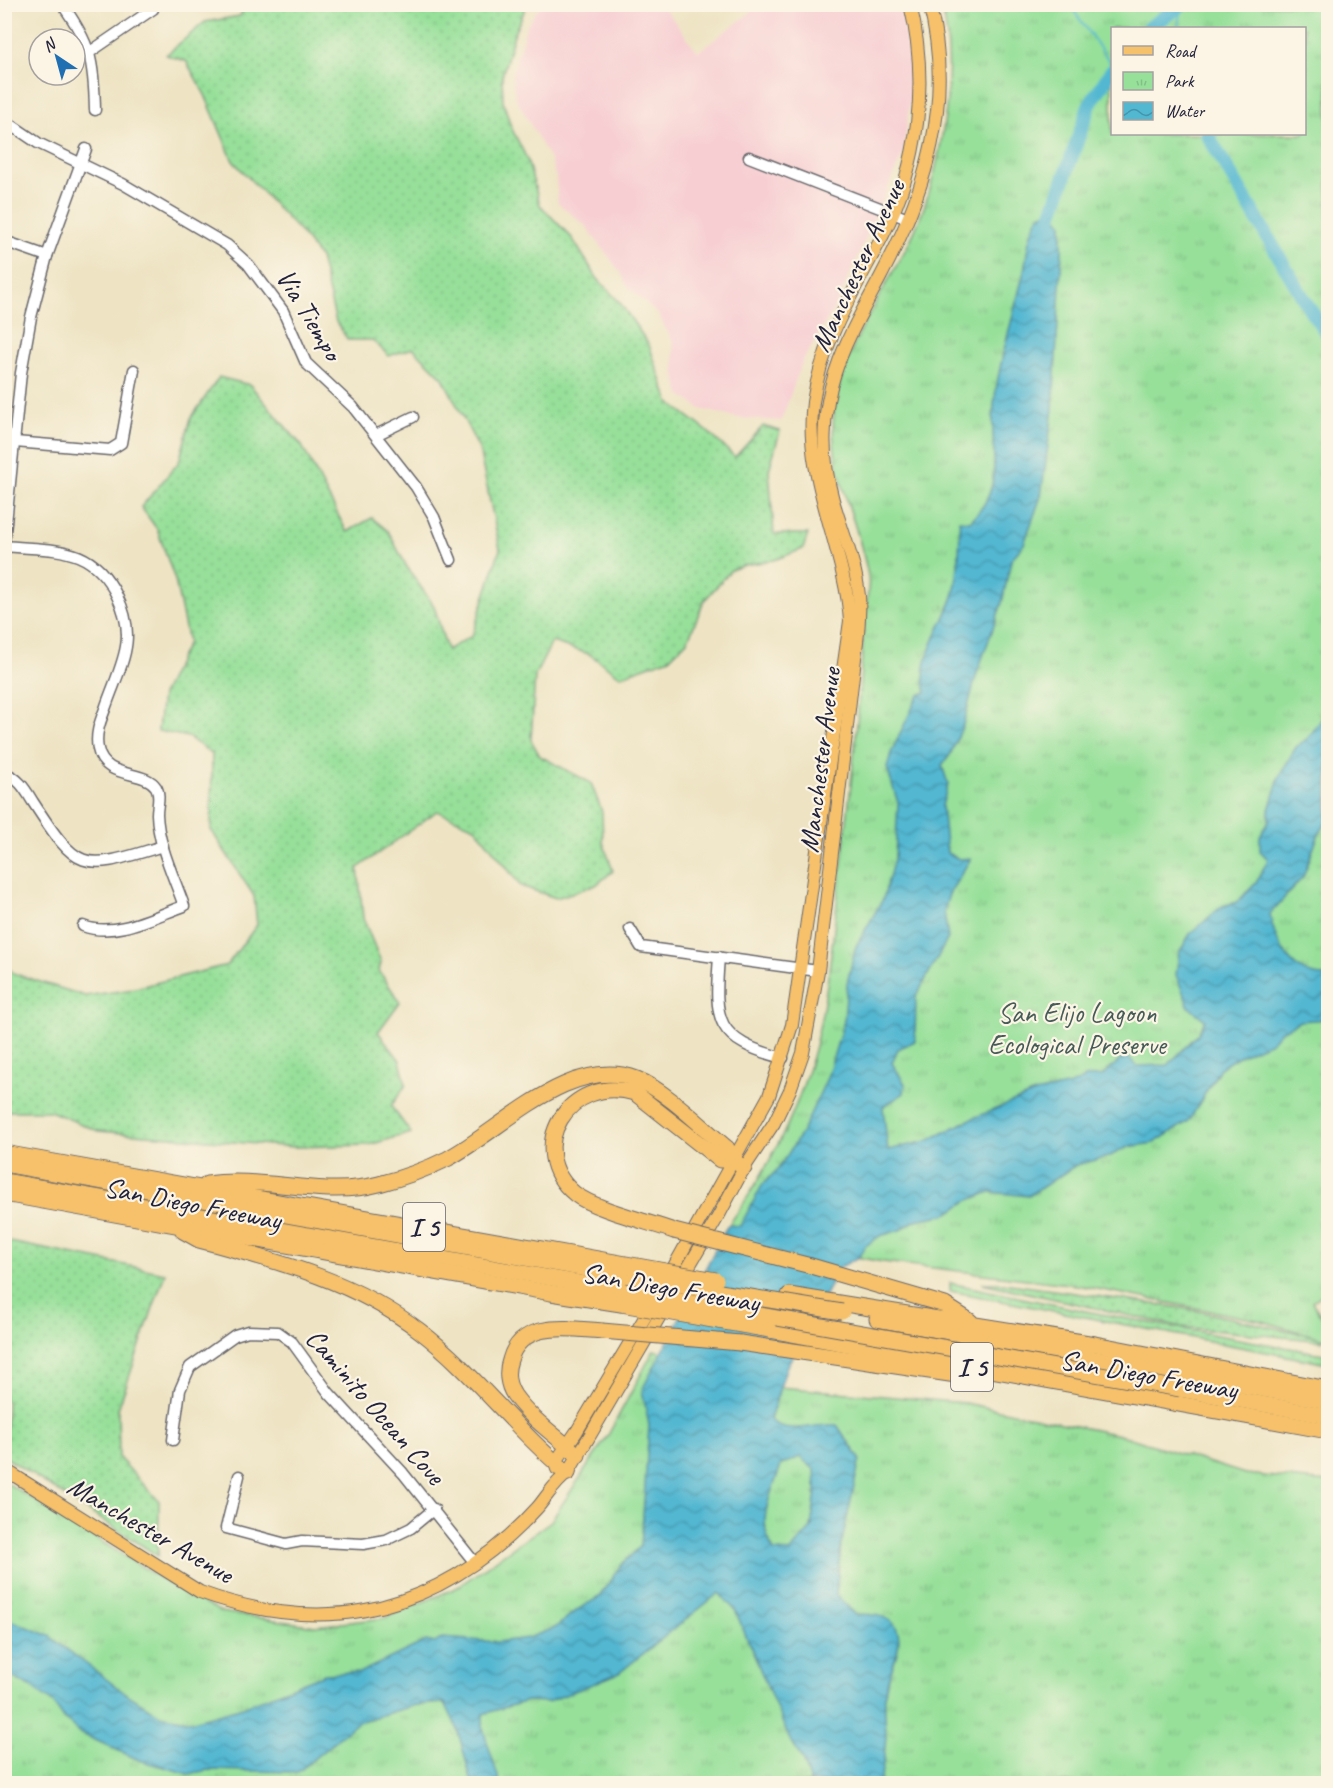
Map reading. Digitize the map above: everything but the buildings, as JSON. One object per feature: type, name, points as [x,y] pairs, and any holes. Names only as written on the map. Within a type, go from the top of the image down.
[{"type":"highway","points":[[194,1186],[233,1180],[318,1190],[376,1185],[411,1175],[448,1158],[566,1084],[608,1074],[636,1079],[654,1089],[727,1148],[739,1164]]},
{"type":"highway","points":[[739,1164],[720,1160],[635,1093],[619,1088],[600,1089],[580,1098],[568,1109],[558,1122],[553,1154],[565,1184],[576,1195],[591,1203],[674,1231],[945,1305],[976,1324]]},
{"type":"highway","name":"San Diego Freeway","points":[[4,1153],[194,1186],[651,1274],[844,1308],[976,1324],[1329,1389]]},
{"type":"highway","points":[[4,1164],[651,1274]]},
{"type":"highway","points":[[4,1181],[622,1297],[1180,1389],[1329,1416]]},
{"type":"highway","name":"San Diego Freeway","points":[[4,1194],[173,1225],[622,1297],[1174,1404],[1329,1431]]},
{"type":"highway","points":[[173,1225],[199,1240],[311,1271],[387,1308],[447,1354],[555,1463],[563,1476]]},
{"type":"highway","points":[[844,1308],[1329,1401]]},
{"type":"highway","points":[[572,1450],[513,1394],[507,1369],[511,1354],[525,1338],[541,1330],[556,1328],[602,1331],[740,1343],[1174,1404]]},
{"type":"main road","name":"Manchester Avenue","points":[[4,1469],[200,1592],[261,1610],[301,1615],[368,1610],[438,1587],[476,1563],[531,1515],[563,1476],[572,1450],[739,1164],[769,1096],[792,1025],[850,621],[848,589],[817,476],[812,436],[813,404],[820,367],[832,331],[893,212],[912,154],[920,101],[919,60],[910,4]]},
{"type":"main road","name":"Manchester Avenue","points":[[739,1164],[774,1123],[790,1090],[811,1024],[854,677],[860,598],[852,558],[833,499],[824,429],[837,364],[909,219],[927,165],[939,88],[934,23],[929,4]]},
{"type":"main road","name":"Manchester Avenue","points":[[555,1463],[572,1450]]},
{"type":"street","points":[[62,4],[77,24],[90,52],[95,110]]},
{"type":"street","points":[[90,52],[153,9]]},
{"type":"street","name":"Via Tiempo","points":[[4,120],[38,143],[82,163],[227,245],[248,264],[283,311],[306,363],[353,407],[422,497],[434,518],[451,560]]},
{"type":"street","points":[[83,926],[102,931],[116,929],[184,906],[163,846],[157,816],[159,796],[156,786],[144,778],[122,773],[107,764],[98,751],[97,731],[127,644],[128,624],[113,587],[93,562],[79,554],[4,544],[21,373],[31,317],[47,256],[86,149]]},
{"type":"street","points":[[749,157],[909,219]]},
{"type":"street","points":[[4,241],[47,256]]},
{"type":"street","points":[[15,441],[110,450],[121,443],[134,370]]},
{"type":"street","points":[[376,435],[413,417]]},
{"type":"street","points":[[4,773],[21,783],[57,839],[72,856],[97,863],[108,862],[163,846]]},
{"type":"street","points":[[630,929],[641,947],[818,971]]},
{"type":"street","points":[[719,957],[716,1000],[723,1024],[741,1043],[783,1058]]},
{"type":"street","name":"Caminito Ocean Cove","points":[[173,1440],[180,1390],[190,1367],[235,1335],[248,1330],[278,1332],[292,1342],[329,1393],[434,1509]]},
{"type":"street","points":[[239,1476],[226,1528],[286,1544],[302,1541],[363,1544],[386,1540],[411,1527],[434,1509],[476,1563]]},
{"type":"shaded area","points":[[541,5],[662,5],[698,52],[761,5],[901,5],[912,84],[903,153],[838,301],[802,362],[781,421],[739,418],[701,409],[681,395],[675,375],[673,342],[658,314],[628,287],[621,273],[586,226],[558,203],[556,177],[550,159],[516,98],[512,75],[527,25]]},
{"type":"green space","points":[[245,5],[527,5],[515,31],[502,76],[503,101],[511,127],[527,159],[540,205],[572,238],[597,278],[621,304],[649,345],[669,402],[707,431],[735,457],[763,426],[780,431],[769,470],[774,534],[808,534],[803,549],[774,560],[731,570],[704,601],[688,640],[670,658],[620,676],[589,654],[552,642],[535,676],[531,740],[540,756],[591,783],[602,812],[603,842],[613,871],[596,885],[556,898],[521,886],[475,827],[437,811],[358,868],[363,918],[381,962],[379,971],[400,1002],[378,1032],[400,1060],[406,1085],[391,1106],[411,1133],[369,1145],[294,1147],[98,1131],[50,1111],[5,1111],[5,966],[15,974],[85,996],[127,990],[227,965],[257,925],[254,896],[211,830],[212,754],[188,737],[158,731],[162,695],[188,642],[175,580],[157,529],[141,507],[179,462],[191,418],[219,377],[250,385],[302,446],[347,532],[372,518],[388,531],[407,567],[434,606],[447,650],[472,636],[500,549],[479,449],[443,378],[413,348],[389,356],[372,340],[348,340],[336,322],[320,258],[301,233],[233,161],[205,95],[186,61],[166,55],[205,22],[240,16]]},
{"type":"green space","name":"San Elijo Lagoon Ecological Preserve","points":[[941,5],[1328,5],[1328,1290],[1312,1302],[1328,1326],[1328,1340],[1262,1321],[1077,1285],[883,1262],[723,1233],[758,1181],[787,1125],[803,1086],[821,1019],[832,949],[851,783],[869,585],[864,556],[840,476],[833,434],[834,413],[838,390],[853,346],[909,243],[930,189],[944,126],[948,62]]},
{"type":"green space","points":[[5,1241],[165,1273],[118,1409],[119,1458],[159,1501],[158,1556],[5,1457],[7,1402],[4,1399]]},
{"type":"green space","points":[[950,1283],[1090,1312],[1328,1355],[1328,1364],[950,1291]]},
{"type":"green space","points":[[982,1283],[1003,1283],[1189,1309],[1322,1338],[1322,1341],[1182,1327]]},
{"type":"green space","points":[[654,1350],[779,1387],[965,1403],[1124,1436],[1245,1474],[1328,1482],[1328,1783],[5,1783],[4,1481],[176,1588],[221,1612],[315,1626],[385,1618],[456,1588],[551,1521],[607,1437]]},
{"type":"water","points":[[1051,210],[1062,223],[1053,409],[1041,496],[1024,544],[1011,560],[1002,603],[977,673],[963,725],[950,755],[942,765],[948,784],[942,806],[947,853],[959,859],[971,858],[949,894],[944,911],[948,938],[916,997],[915,1041],[898,1049],[892,1063],[905,1084],[904,1093],[883,1107],[888,1150],[927,1141],[971,1119],[1035,1093],[1071,1085],[1087,1077],[1102,1076],[1126,1055],[1137,1066],[1168,1065],[1198,1034],[1205,1020],[1189,1007],[1176,975],[1179,953],[1190,934],[1222,906],[1237,902],[1256,883],[1268,859],[1260,851],[1260,837],[1269,820],[1269,810],[1279,777],[1296,747],[1308,738],[1328,710],[1328,820],[1318,836],[1303,877],[1270,914],[1276,937],[1288,957],[1305,971],[1328,976],[1328,1019],[1300,1021],[1281,1031],[1271,1042],[1237,1057],[1220,1068],[1189,1121],[1154,1143],[1128,1147],[1108,1157],[1076,1165],[1029,1196],[990,1192],[967,1201],[947,1214],[916,1220],[900,1230],[880,1236],[864,1247],[859,1257],[840,1267],[786,1368],[770,1420],[777,1425],[793,1428],[837,1425],[860,1459],[841,1546],[836,1595],[855,1614],[886,1618],[894,1624],[898,1631],[898,1647],[885,1693],[886,1737],[880,1783],[810,1783],[802,1759],[789,1738],[735,1610],[719,1593],[619,1673],[548,1702],[527,1701],[483,1714],[483,1729],[500,1783],[472,1783],[457,1728],[445,1703],[416,1705],[358,1722],[298,1772],[208,1770],[189,1774],[139,1760],[82,1734],[65,1720],[54,1704],[30,1686],[5,1674],[5,1618],[48,1635],[122,1691],[160,1715],[193,1721],[243,1707],[324,1674],[361,1672],[426,1641],[435,1643],[442,1638],[498,1642],[528,1638],[555,1628],[575,1611],[599,1597],[621,1565],[641,1546],[649,1425],[642,1390],[728,1225],[740,1226],[763,1184],[779,1168],[802,1132],[827,1078],[844,1021],[847,983],[856,946],[883,899],[895,856],[898,803],[887,768],[891,753],[915,702],[919,695],[926,692],[924,679],[928,654],[954,593],[958,567],[959,520],[970,521],[982,508],[993,481],[993,421],[999,371],[1031,235],[1040,215]],"holes":[[[800,1457],[815,1470],[816,1491],[811,1528],[790,1552],[774,1551],[768,1539],[765,1518],[769,1497],[781,1465]]]},
{"type":"waterway","points":[[1069,4],[1111,64]]},
{"type":"waterway","points":[[1178,27],[1181,4]]},
{"type":"waterway","points":[[1150,27],[1181,5]]},
{"type":"waterway","points":[[1047,228],[1090,104],[1111,72]]},
{"type":"waterway","points":[[1208,135],[1311,311],[1328,335]]}]
